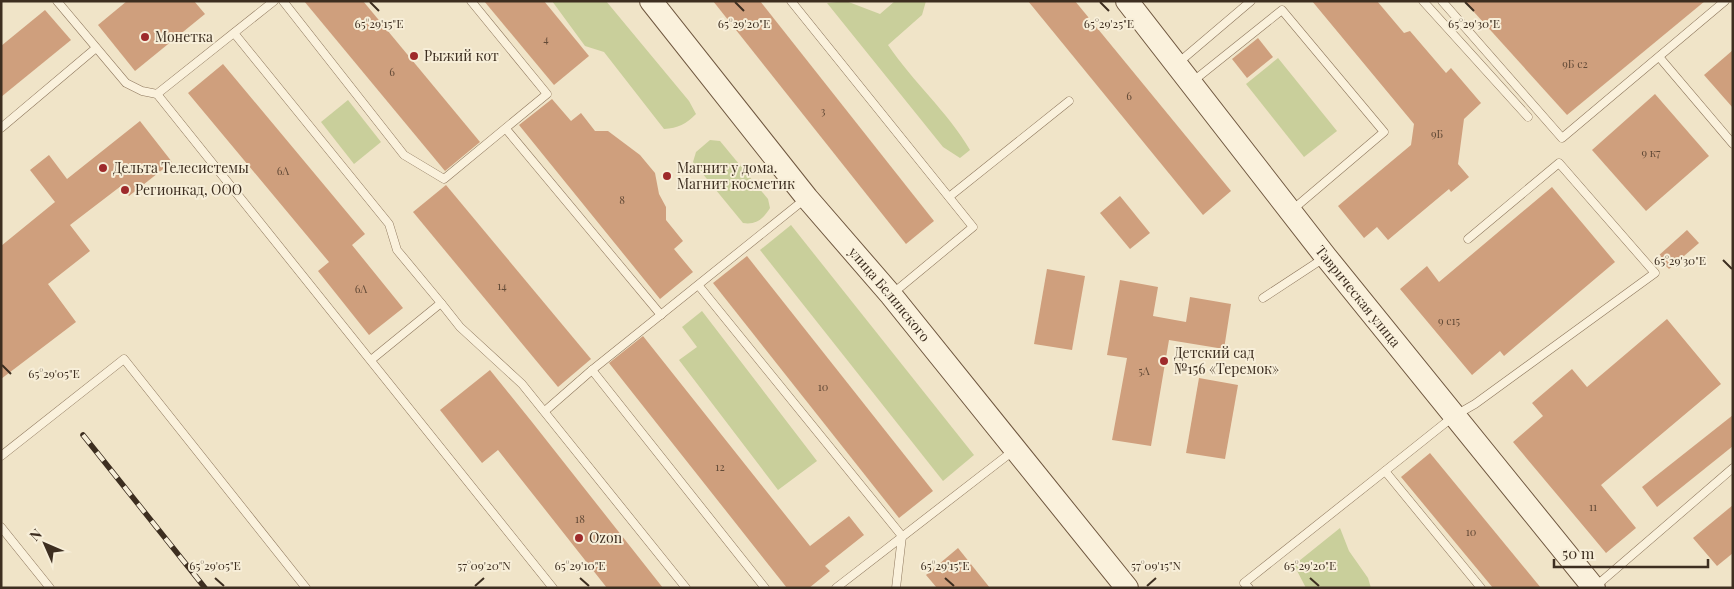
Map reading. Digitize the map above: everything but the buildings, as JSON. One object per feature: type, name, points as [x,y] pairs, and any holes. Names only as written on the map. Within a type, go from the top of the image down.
[{"type":"street","name":"улица Белинского","points":[[651,1],[807,198],[890,295],[1127,588]]},
{"type":"street","name":"Таврическая улица","points":[[1127,1],[1290,212],[1594,588]]},
{"type":"lane","points":[[57,1],[126,83],[142,91],[157,94],[553,588]]},
{"type":"lane","points":[[157,94],[274,1]]},
{"type":"lane","points":[[283,1],[404,155],[444,179],[547,94],[471,1]]},
{"type":"lane","points":[[791,1],[973,227],[890,295]]},
{"type":"lane","points":[[1176,64],[1251,1]]},
{"type":"lane","points":[[1423,1],[1528,117]]},
{"type":"lane","points":[[1442,1],[1562,138],[1660,58],[1725,1]]},
{"type":"lane","points":[[1191,84],[1282,10],[1384,132],[1290,212]]},
{"type":"lane","points":[[234,33],[389,224],[397,250],[460,327],[522,384],[686,588]]},
{"type":"lane","points":[[1,128],[96,48]]},
{"type":"lane","points":[[1660,58],[1733,144]]},
{"type":"lane","points":[[949,196],[1069,101]]},
{"type":"lane","points":[[506,129],[661,315]]},
{"type":"lane","points":[[1249,588],[1244,582],[1454,416],[1475,404],[1655,273],[1559,163],[1468,239]]},
{"type":"lane","points":[[545,411],[592,370],[807,198]]},
{"type":"lane","points":[[1263,298],[1326,257]]},
{"type":"lane","points":[[699,286],[902,536],[896,588]]},
{"type":"lane","points":[[371,360],[441,303]]},
{"type":"lane","points":[[1,456],[124,359],[306,588]]},
{"type":"lane","points":[[592,370],[765,588]]},
{"type":"lane","points":[[836,588],[1014,449]]},
{"type":"lane","points":[[1594,588],[1733,468]]},
{"type":"lane","points":[[1385,471],[1482,588]]},
{"type":"lane","points":[[1,527],[50,588]]},
{"type":"green space","points":[[552,1],[606,1],[689,101],[696,114],[681,125],[664,129],[604,52],[585,46]]},
{"type":"green space","points":[[846,1],[880,14],[895,1],[926,1],[922,15],[888,45],[908,72],[951,122],[970,150],[960,158],[943,147],[827,3]]},
{"type":"green space","points":[[1278,58],[1337,131],[1304,157],[1246,84]]},
{"type":"green space","points":[[348,100],[381,142],[354,164],[321,122]]},
{"type":"green space","points":[[710,140],[720,141],[768,199],[770,208],[759,220],[752,223],[743,223],[693,162],[696,152]]},
{"type":"green space","points":[[791,225],[974,455],[943,481],[760,250]]},
{"type":"green space","points":[[702,311],[817,461],[778,490],[679,360],[697,347],[682,327]]},
{"type":"green space","points":[[1340,528],[1349,551],[1368,578],[1371,588],[1306,588],[1294,565]]},
{"type":"railway","points":[[83,435],[205,588]]},
{"type":"place","name":"Монетка","points":[[145,37]]},
{"type":"place","name":"Рыжий кот","points":[[414,56]]},
{"type":"place","name":"Дельта Телесистемы","points":[[103,168]]},
{"type":"place","name":"Магнит у дома. Магнит косметик","points":[[667,176]]},
{"type":"place","name":"Регионкад, ООО","points":[[125,190]]},
{"type":"place","name":"Детский сад №156 «Теремок»","points":[[1164,361]]},
{"type":"place","name":"Ozon","points":[[579,538]]}]
